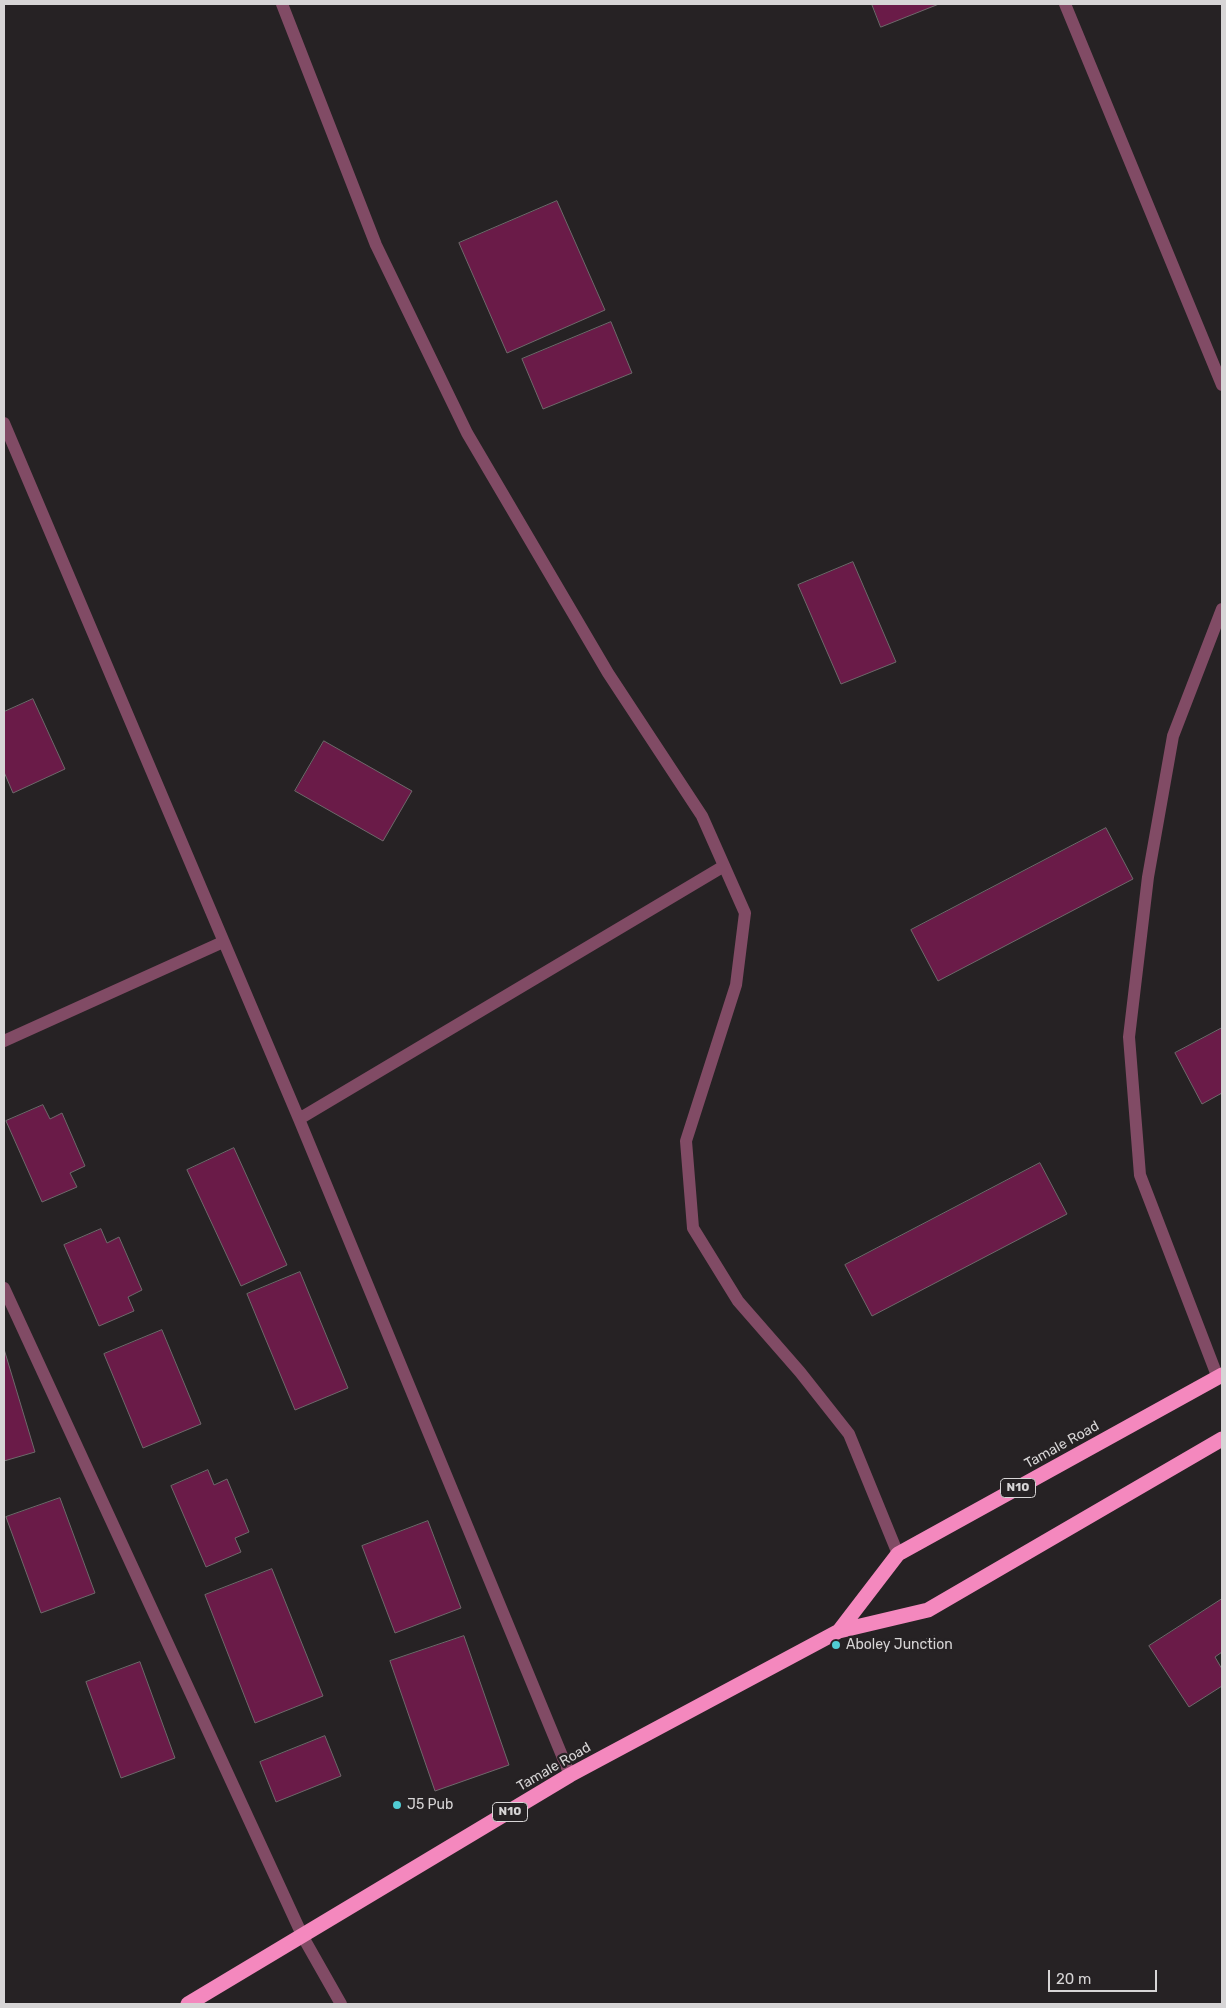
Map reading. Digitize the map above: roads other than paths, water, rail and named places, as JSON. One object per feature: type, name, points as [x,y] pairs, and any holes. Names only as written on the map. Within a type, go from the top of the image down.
[{"type":"highway","name":"Tamale Road","points":[[839,1631],[898,1554],[1220,1376]]},
{"type":"highway","name":"Tamale Road","points":[[188,2004],[303,1937],[570,1775],[839,1631],[928,1610],[1222,1439]]},
{"type":"street","points":[[282,4],[376,245],[466,433],[608,673],[702,816],[745,913],[736,985],[686,1141],[693,1228],[738,1301],[800,1372],[849,1434],[898,1554]]},
{"type":"street","points":[[1065,4],[1222,385]]},
{"type":"street","points":[[4,423],[299,1119],[570,1775]]},
{"type":"street","points":[[1220,1376],[1140,1175],[1129,1037],[1148,876],[1173,736],[1222,609]]},
{"type":"street","points":[[299,1119],[724,866]]},
{"type":"street","points":[[4,1040],[223,942]]},
{"type":"street","points":[[4,1288],[303,1937],[340,2004]]},
{"type":"place","name":"Aboley Junction","points":[[836,1645]]},
{"type":"place","name":"J5 Pub","points":[[397,1805]]}]
